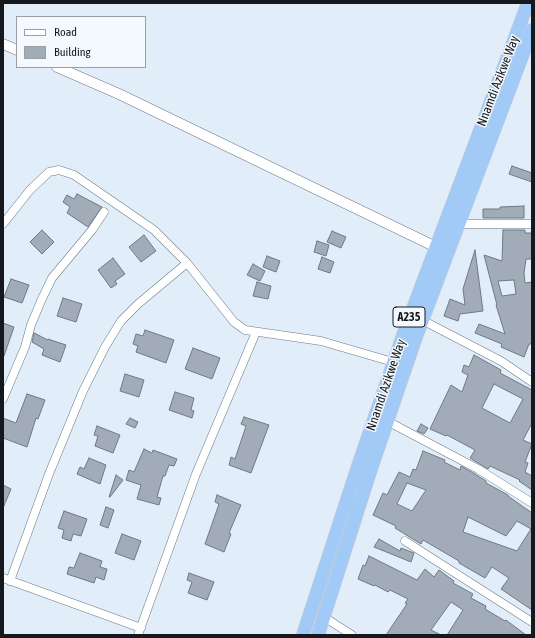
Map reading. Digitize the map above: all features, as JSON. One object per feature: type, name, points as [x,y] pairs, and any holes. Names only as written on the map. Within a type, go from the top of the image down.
[{"type":"highway","name":"Nnamdi Azikwe Way","points":[[303,635],[393,362],[528,3]]},
{"type":"highway","name":"Nnamdi Azikwe Way","points":[[318,635],[387,421],[422,320],[532,30]]},
{"type":"street","points":[[3,44],[16,50]]},
{"type":"street","points":[[59,68],[119,94],[436,247]]},
{"type":"street","points":[[3,224],[30,190],[49,172],[59,170],[74,176],[154,230],[187,263],[234,322],[244,330],[321,341],[393,362]]},
{"type":"street","points":[[3,400],[25,347],[31,324],[52,278],[92,230],[104,212]]},
{"type":"street","points":[[458,224],[532,224]]},
{"type":"street","points":[[187,263],[138,304],[121,321],[105,347],[84,391],[49,474],[7,580],[139,632],[196,474],[256,332]]},
{"type":"street","points":[[422,320],[501,360],[532,382]]},
{"type":"street","points":[[387,421],[478,469],[532,503]]},
{"type":"street","points":[[405,541],[532,622]]},
{"type":"street","points":[[324,617],[352,635]]},
{"type":"building","points":[[512,166],[532,173],[532,182],[509,174]]},
{"type":"building","points":[[77,194],[102,207],[88,227],[67,213],[70,207],[63,202],[67,195],[74,199]]},
{"type":"building","points":[[524,206],[524,218],[483,218],[483,209],[500,209],[500,207]]},
{"type":"building","points":[[42,230],[54,242],[42,254],[30,242]]},
{"type":"building","points":[[503,230],[525,230],[525,233],[532,233],[532,259],[526,259],[524,273],[525,283],[532,282],[532,344],[529,344],[524,357],[501,347],[502,344],[475,333],[479,324],[505,334],[496,305],[484,255],[502,261]],"holes":[[[514,280],[516,294],[502,296],[498,281]]]},
{"type":"building","points":[[332,231],[346,237],[341,248],[327,242]]},
{"type":"building","points":[[144,235],[156,251],[141,262],[129,247]]},
{"type":"building","points":[[317,241],[329,245],[326,256],[314,252]]},
{"type":"building","points":[[475,250],[483,311],[460,314],[458,321],[444,316],[450,299],[465,305],[463,289]]},
{"type":"building","points":[[267,256],[280,261],[276,272],[263,267]]},
{"type":"building","points":[[322,257],[334,262],[330,273],[318,269]]},
{"type":"building","points":[[113,258],[125,274],[115,281],[117,284],[111,288],[98,270]]},
{"type":"building","points":[[253,264],[265,271],[260,281],[247,275]]},
{"type":"building","points":[[11,279],[29,285],[22,303],[4,297]]},
{"type":"building","points":[[257,282],[271,286],[268,299],[253,296]]},
{"type":"building","points":[[63,298],[82,304],[76,322],[57,316]]},
{"type":"building","points":[[3,323],[14,327],[4,356],[3,356]]},
{"type":"building","points":[[145,330],[174,340],[166,363],[136,352],[138,346],[133,344],[136,334],[143,336]]},
{"type":"building","points":[[34,333],[48,340],[66,345],[60,362],[42,355],[44,349],[32,342]]},
{"type":"building","points":[[193,348],[220,358],[212,379],[185,369]]},
{"type":"building","points":[[474,355],[501,370],[500,373],[532,390],[532,423],[523,440],[532,444],[525,462],[528,463],[525,472],[532,476],[532,490],[519,481],[520,480],[490,466],[488,469],[470,458],[475,450],[447,435],[446,436],[430,429],[451,385],[462,392],[468,375],[462,372],[464,365],[469,367]],"holes":[[[494,384],[523,399],[510,423],[482,408]]]},
{"type":"building","points":[[125,374],[144,380],[139,397],[120,391]]},
{"type":"building","points":[[175,392],[194,398],[191,410],[194,411],[192,418],[169,410]]},
{"type":"building","points":[[27,394],[45,400],[38,419],[36,418],[27,447],[3,438],[3,418],[16,423]]},
{"type":"building","points":[[244,417],[269,425],[251,473],[229,465],[231,457],[235,459],[246,426],[241,424]]},
{"type":"building","points":[[130,418],[138,422],[135,428],[126,424]]},
{"type":"building","points":[[421,424],[428,428],[424,434],[417,431]]},
{"type":"building","points":[[97,426],[120,435],[113,453],[95,446],[98,436],[94,435]]},
{"type":"building","points":[[144,449],[152,453],[153,450],[177,459],[174,466],[169,465],[165,476],[163,476],[157,497],[161,498],[159,505],[137,499],[141,485],[126,480],[129,470],[134,472]]},
{"type":"building","points":[[423,451],[445,460],[444,462],[460,470],[461,466],[486,481],[486,483],[508,495],[532,513],[532,610],[501,589],[509,578],[492,567],[485,578],[423,540],[421,544],[395,528],[396,526],[373,515],[383,493],[387,495],[399,472],[410,477],[413,469],[416,470]],"holes":[[[407,483],[426,490],[412,511],[397,504]],[[468,517],[506,536],[517,521],[531,529],[517,551],[463,532]]]},
{"type":"building","points":[[89,458],[106,465],[100,484],[77,474],[80,467],[84,469]]},
{"type":"building","points":[[116,475],[123,480],[109,497]]},
{"type":"building","points":[[3,485],[11,489],[3,508]]},
{"type":"building","points":[[217,495],[241,505],[229,533],[231,534],[224,552],[205,544],[219,504],[215,502]]},
{"type":"building","points":[[106,507],[114,510],[108,528],[100,525]]},
{"type":"building","points":[[64,511],[87,519],[81,536],[73,534],[71,541],[62,538],[64,530],[58,528]]},
{"type":"building","points":[[122,534],[141,541],[134,560],[115,553]]},
{"type":"building","points":[[379,539],[400,551],[401,548],[414,553],[411,562],[374,547]]},
{"type":"building","points":[[80,553],[102,561],[100,567],[107,569],[104,580],[96,577],[94,583],[67,574],[69,567],[74,568]]},
{"type":"building","points":[[369,556],[417,580],[425,569],[434,577],[439,570],[454,581],[453,583],[473,594],[471,598],[486,606],[485,609],[505,621],[506,620],[526,635],[447,635],[463,610],[451,602],[431,630],[441,635],[386,635],[407,604],[405,603],[408,599],[390,590],[388,592],[375,585],[374,586],[358,579],[363,565],[365,566]]},
{"type":"building","points":[[189,573],[214,582],[207,600],[188,593],[192,582],[187,580]]}]
